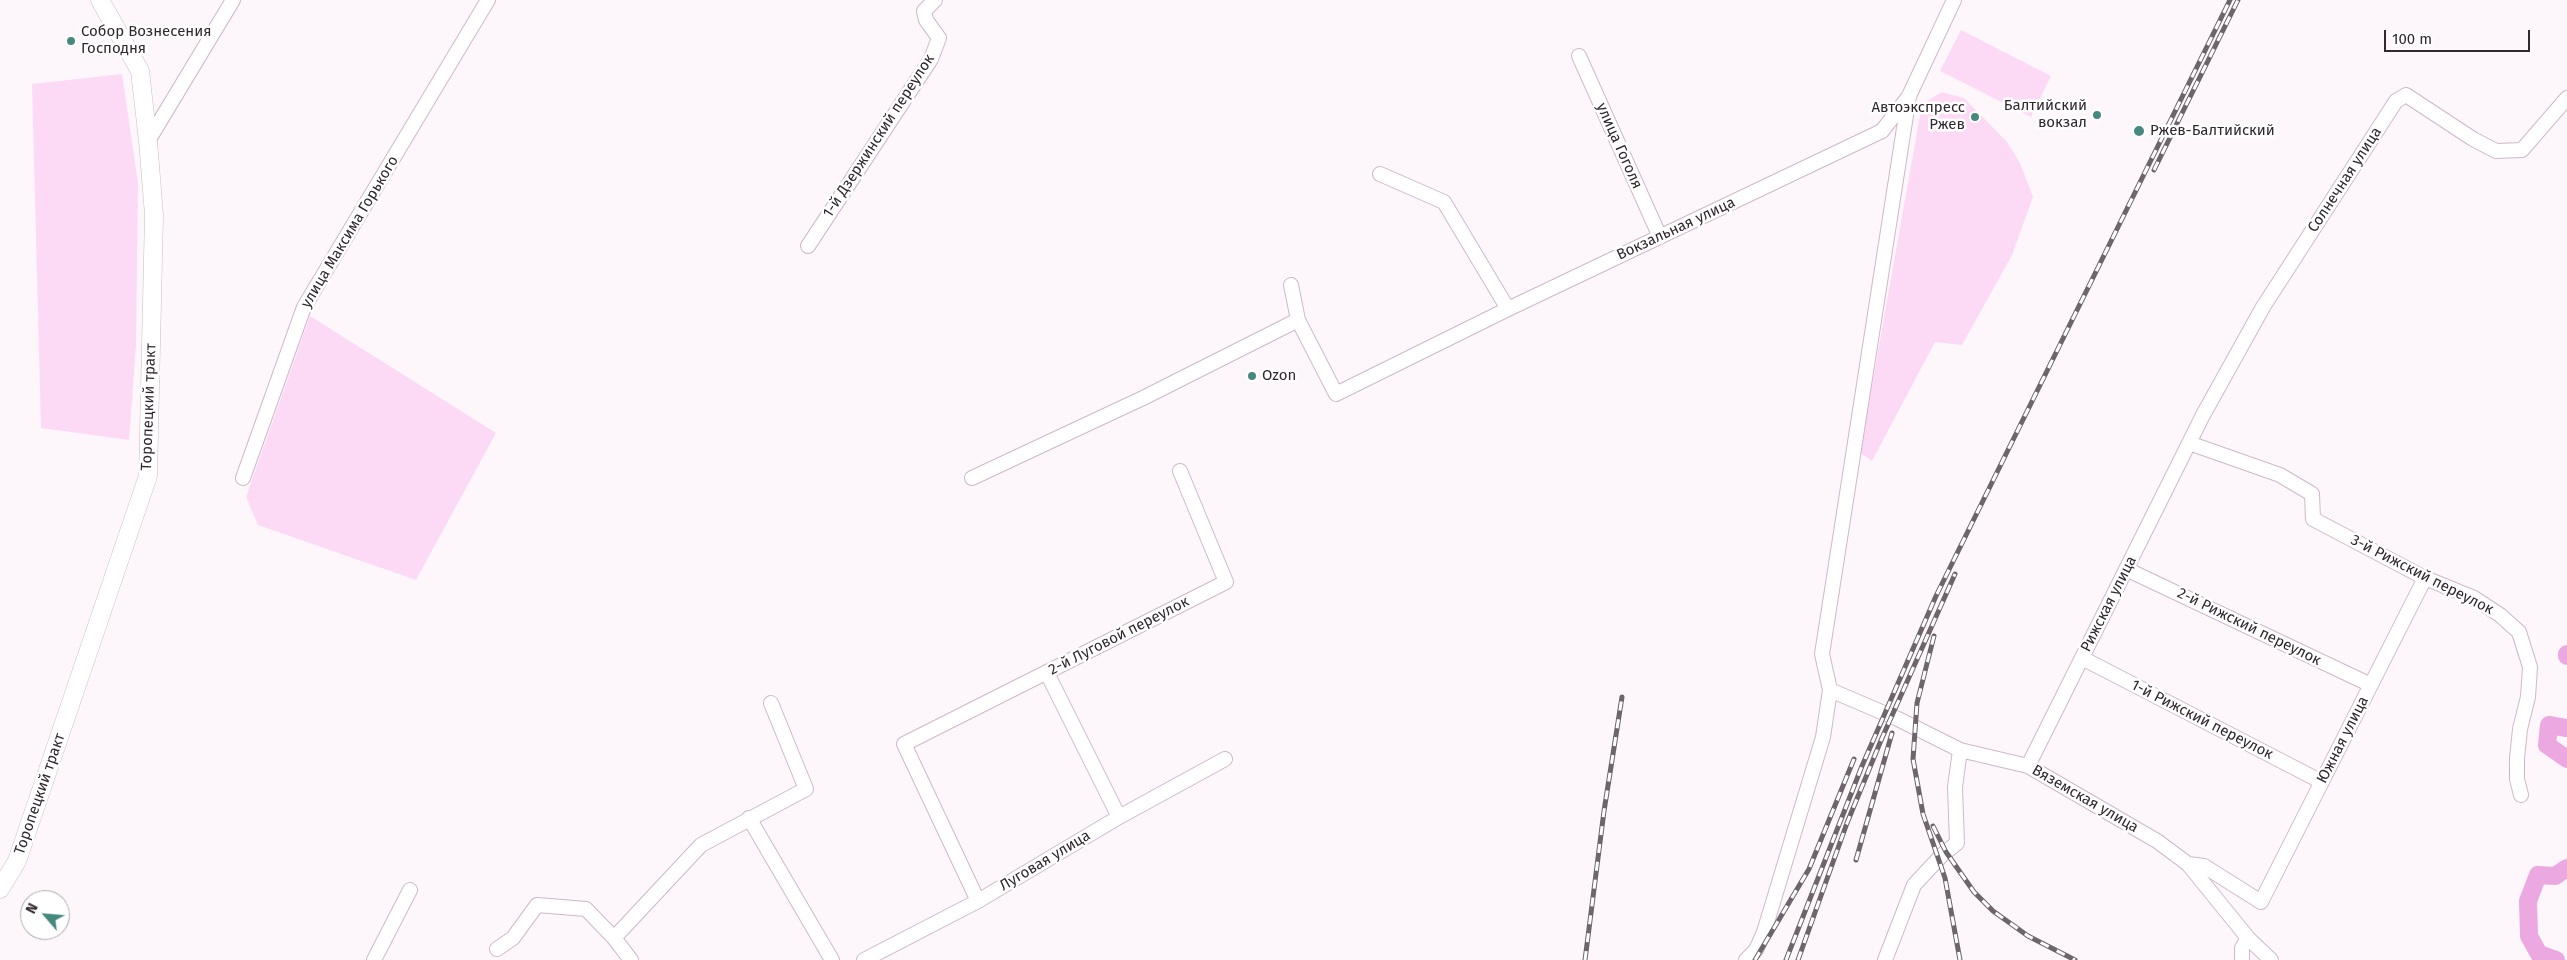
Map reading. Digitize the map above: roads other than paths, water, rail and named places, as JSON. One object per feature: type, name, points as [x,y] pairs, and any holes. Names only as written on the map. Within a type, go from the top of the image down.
[{"type":"main road","name":"Торопецкий тракт","points":[[0,889],[17,861],[148,476],[154,215],[148,141],[140,71],[100,0]]},
{"type":"street","points":[[148,141],[233,0]]},
{"type":"street","name":"улица Максима Горького","points":[[243,478],[304,307],[488,0]]},
{"type":"street","name":"1-й Дзержинский переулок","points":[[808,246],[931,59],[939,38],[926,20],[924,11],[935,0]]},
{"type":"street","name":"Вокзальная улица","points":[[1298,320],[1336,394],[1508,309],[1882,131],[1909,96],[1954,0]]},
{"type":"street","name":"улица Гоголя","points":[[1579,56],[1660,237]]},
{"type":"street","name":"Солнечная улица","points":[[2189,443],[2263,307],[2396,101],[2406,95],[2473,139],[2496,150],[2522,150],[2567,98]]},
{"type":"street","points":[[1746,960],[1756,950],[1764,932],[1824,737],[1830,690],[1822,654],[1909,96]]},
{"type":"street","points":[[1380,174],[1444,202],[1508,309]]},
{"type":"street","points":[[972,478],[1143,398],[1298,320],[1290,285]]},
{"type":"street","name":"Рижская улица","points":[[2028,766],[2189,443]]},
{"type":"street","name":"3-й Рижский переулок","points":[[2189,443],[2280,475],[2312,494],[2313,519],[2425,578],[2474,598],[2500,614],[2519,632],[2530,667],[2528,697],[2520,729],[2517,758],[2517,779],[2521,796]]},
{"type":"street","name":"2-й Луговой переулок","points":[[978,901],[904,744],[1226,582],[1180,471]]},
{"type":"street","name":"2-й Рижский переулок","points":[[2126,569],[2371,686]]},
{"type":"street","name":"Южная улица","points":[[2188,864],[2204,866],[2261,902],[2425,578]]},
{"type":"street","name":"1-й Рижский переулок","points":[[2082,658],[2322,782]]},
{"type":"street","points":[[1046,673],[1119,817]]},
{"type":"street","name":"Вяземская улица","points":[[1830,690],[1885,713],[1960,750],[2028,766],[2157,841],[2188,864],[2248,938],[2271,960]]},
{"type":"street","points":[[614,938],[701,845],[806,788],[771,703]]},
{"type":"street","points":[[1885,960],[1914,885],[1942,855],[1957,843],[1955,787],[1960,750]]},
{"type":"street","name":"Луговая улица","points":[[864,960],[978,901],[1119,817],[1225,760]]},
{"type":"street","points":[[749,818],[832,960]]},
{"type":"street","points":[[374,960],[410,890]]},
{"type":"street","points":[[497,949],[514,938],[536,904],[586,909],[614,938],[631,960]]},
{"type":"street","points":[[2242,960],[2242,948],[2248,938]]},
{"type":"waterway","points":[[2567,728],[2549,725],[2547,745],[2567,759]]},
{"type":"waterway","points":[[2556,960],[2539,954],[2529,936],[2528,901],[2538,875],[2555,876],[2567,868]]},
{"type":"railway","points":[[1786,960],[1862,766],[1936,596],[2230,0]]},
{"type":"railway","points":[[2154,170],[2238,0]]},
{"type":"railway","points":[[1798,960],[1847,823],[1882,738],[1955,574]]},
{"type":"railway","points":[[1934,636],[1917,703],[1913,759],[1923,814],[1945,878],[1960,960]]},
{"type":"railway","points":[[1585,960],[1604,811],[1622,697]]},
{"type":"railway","points":[[1856,860],[1892,733]]},
{"type":"railway","points":[[1755,960],[1809,869],[1854,759]]},
{"type":"railway","points":[[1933,826],[1946,852],[1974,892],[1993,911],[2028,936],[2075,960]]},
{"type":"place","name":"Собор Вознесения Господня","points":[[71,41]]},
{"type":"place","name":"Балтийский вокзал","points":[[2097,115]]},
{"type":"place","name":"Автоэкспресс Ржев","points":[[1975,117]]},
{"type":"place","name":"Ржев-Балтийский","points":[[2139,131]]},
{"type":"place","name":"Ozon","points":[[1252,376]]}]
